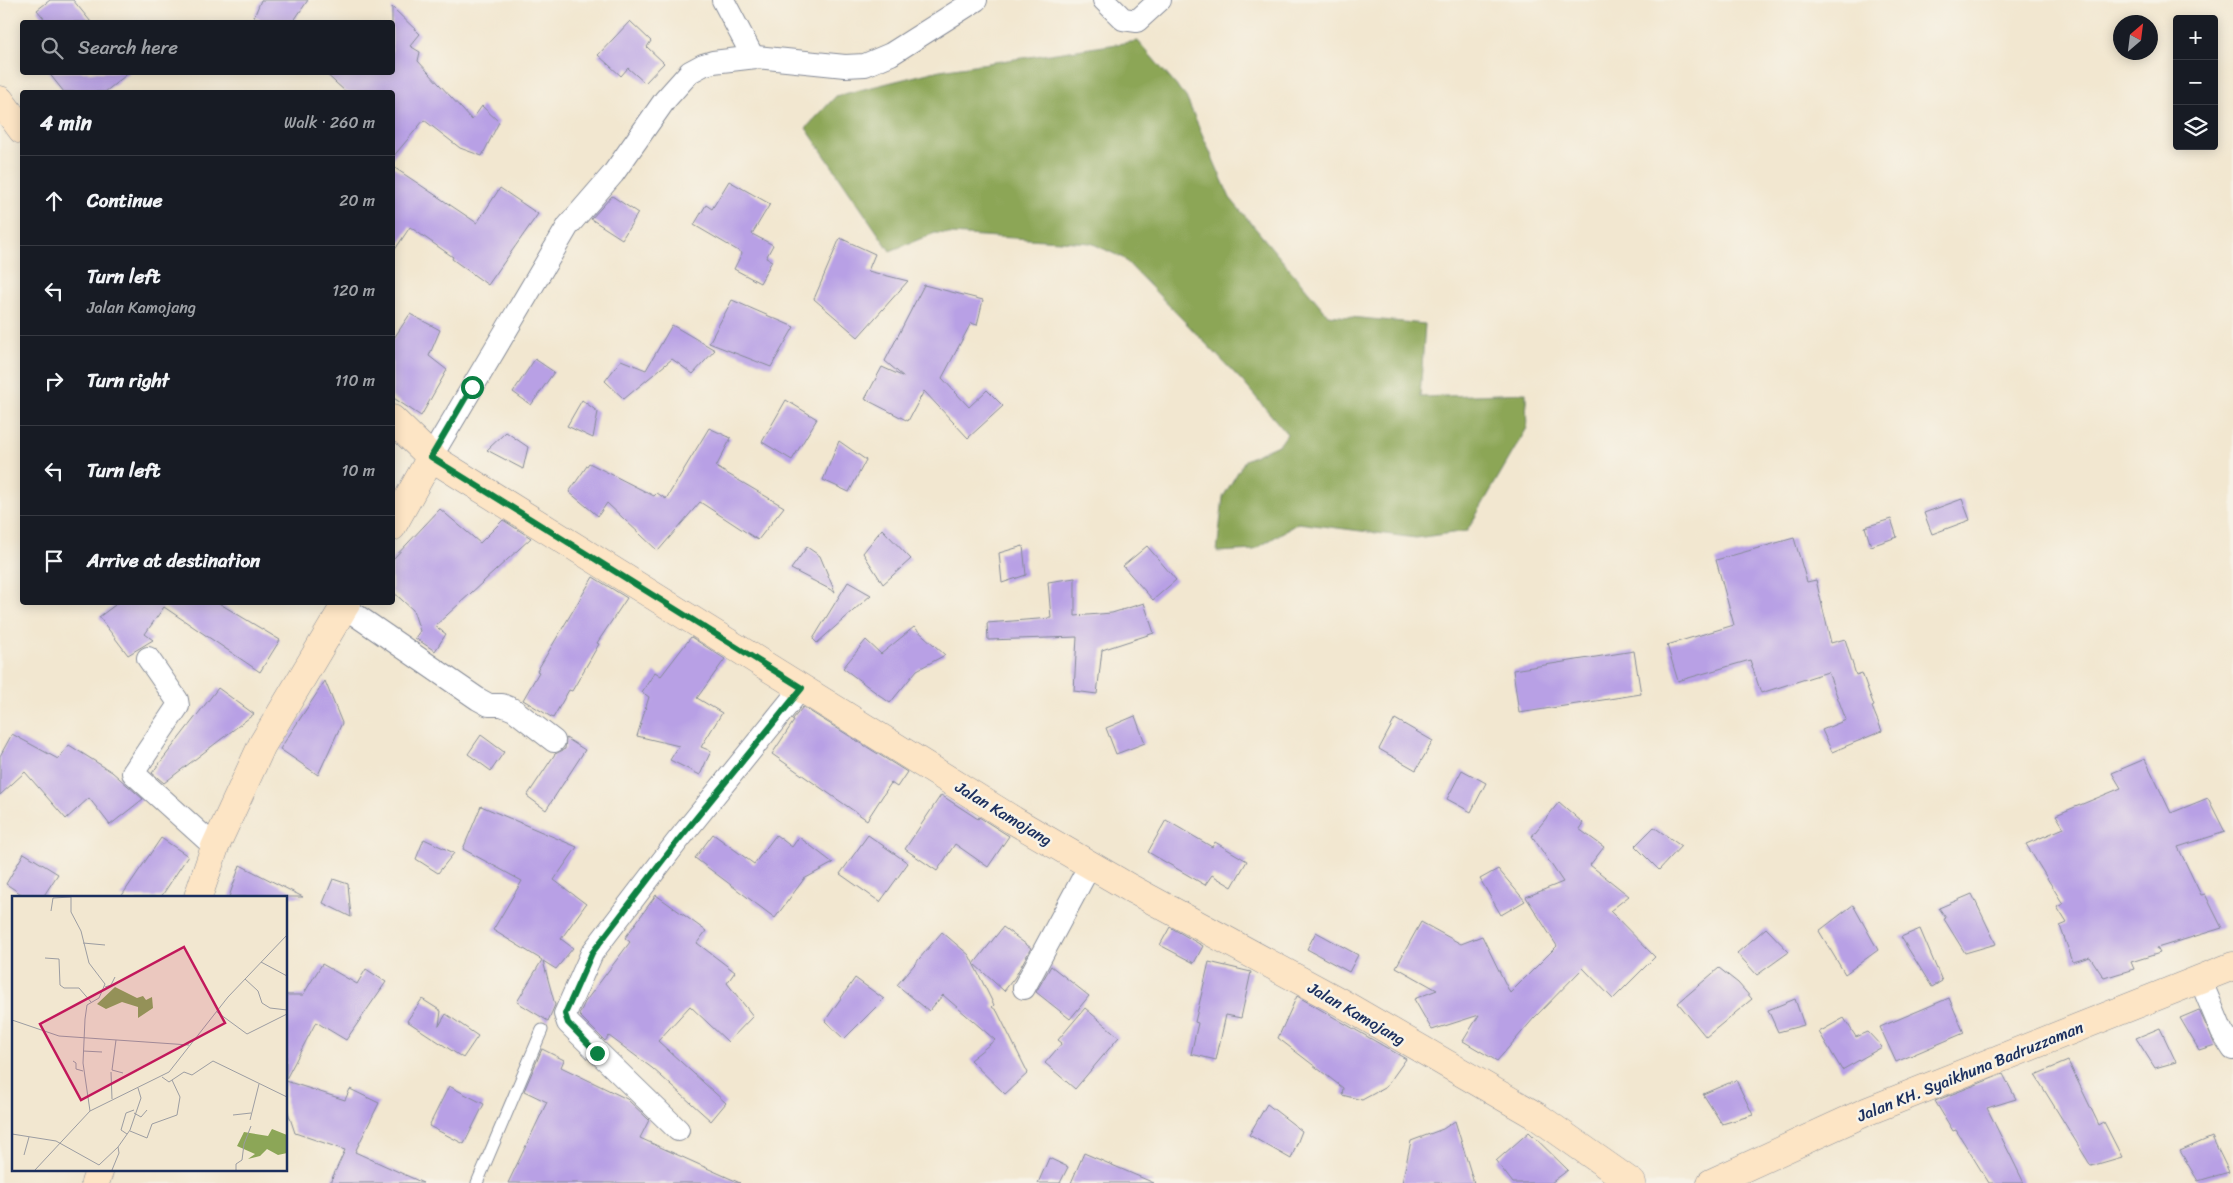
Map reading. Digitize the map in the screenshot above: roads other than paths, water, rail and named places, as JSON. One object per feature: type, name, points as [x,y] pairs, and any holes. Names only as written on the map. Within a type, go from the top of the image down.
[{"type":"main road","points":[[0,100],[20,127]]},
{"type":"main road","name":"Jalan Kamojang","points":[[395,422],[431,457],[1013,820],[1090,865],[1340,1002],[1538,1117],[1632,1183]]},
{"type":"main road","points":[[395,522],[431,457]]},
{"type":"main road","points":[[198,896],[215,847],[262,745],[345,605]]},
{"type":"main road","name":"Jalan KH. Syaikhuna Badruzzaman","points":[[1711,1183],[1868,1111],[2233,966]]},
{"type":"main road","points":[[95,1183],[100,1170]]},
{"type":"street","points":[[723,0],[753,57]]},
{"type":"street","points":[[1104,0],[1123,20],[1137,22],[1160,0]]},
{"type":"street","points":[[431,457],[558,240],[613,174],[665,100],[690,72],[703,65],[753,57],[845,66],[865,64],[891,54],[963,3]]},
{"type":"street","points":[[345,605],[478,699],[489,705],[502,705],[514,710],[554,741]]},
{"type":"street","points":[[148,658],[177,700],[178,706],[133,773],[215,847]]},
{"type":"street","points":[[678,1130],[568,1023],[565,1014],[592,953],[676,843],[802,688]]},
{"type":"street","points":[[1024,988],[1090,865]]},
{"type":"street","points":[[2200,979],[2222,1032],[2233,1049]]},
{"type":"lane","points":[[477,1183],[542,1030]]}]
